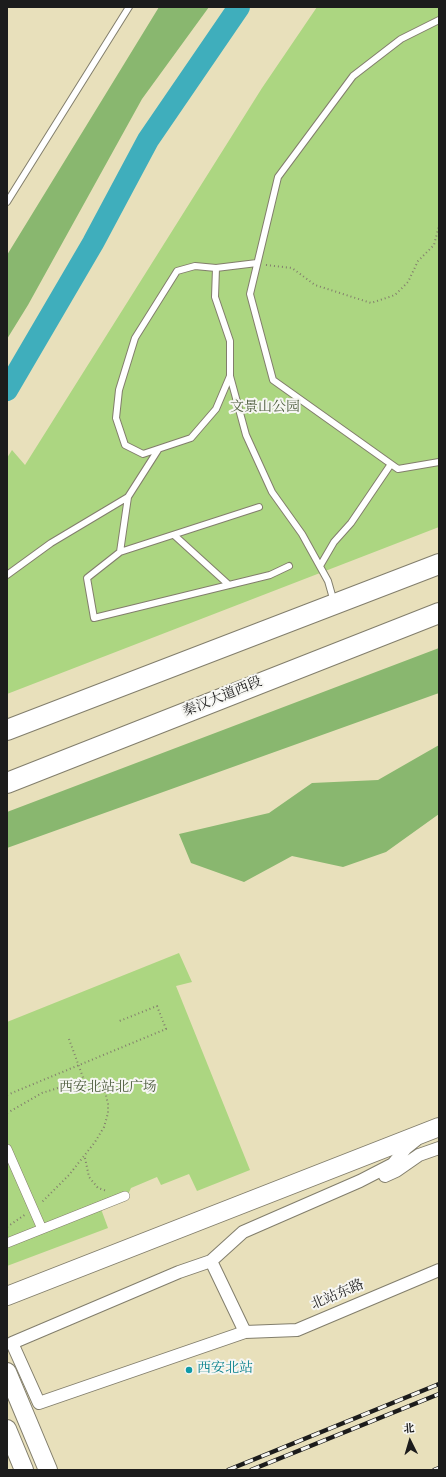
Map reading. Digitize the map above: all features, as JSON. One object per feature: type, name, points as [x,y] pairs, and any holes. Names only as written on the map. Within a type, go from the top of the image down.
[{"type":"main road","points":[[7,730],[439,564]]},
{"type":"main road","points":[[411,623],[439,606]]},
{"type":"main road","name":"秦汉大道西段","points":[[7,783],[439,613]]},
{"type":"main road","points":[[12,1294],[435,1129]]},
{"type":"main road","points":[[7,1372],[48,1470]]},
{"type":"main road","points":[[7,1429],[24,1470]]},
{"type":"street","points":[[245,1332],[211,1261],[243,1232],[360,1181],[393,1164],[406,1148],[435,1129]]},
{"type":"street","points":[[7,1148],[42,1229]]},
{"type":"street","points":[[243,1232],[396,1171],[419,1155],[439,1148]]},
{"type":"street","points":[[7,1243],[125,1196]]},
{"type":"street","name":"北站东路","points":[[211,1261],[180,1272],[12,1343],[39,1403],[245,1332],[297,1330],[439,1270]]},
{"type":"lane","points":[[7,202],[129,7]]},
{"type":"lane","points":[[439,20],[401,39],[353,76],[278,177],[250,294],[273,380],[398,469],[439,462]]},
{"type":"lane","points":[[230,376],[216,409],[191,438],[143,454],[125,445],[116,418],[119,390],[135,338],[177,270],[195,266],[216,268],[257,263]]},
{"type":"lane","points":[[216,268],[215,297],[230,342],[230,376],[246,435],[272,492],[302,534],[328,581],[335,605]]},
{"type":"lane","points":[[120,552],[128,497],[158,450]]},
{"type":"lane","points":[[320,566],[334,542],[351,523],[391,464]]},
{"type":"lane","points":[[7,575],[51,543],[128,497]]},
{"type":"lane","points":[[259,507],[120,552],[87,578],[94,618],[270,575],[289,566]]},
{"type":"lane","points":[[174,535],[229,585]]},
{"type":"path","points":[[257,263],[292,268],[315,285],[371,303],[395,294],[408,282],[418,261],[434,245],[439,226]]},
{"type":"path","points":[[7,1095],[166,1029],[157,1006],[117,1022]]},
{"type":"path","points":[[70,1039],[85,1083]]},
{"type":"path","points":[[7,1112],[42,1093],[60,1086],[85,1083],[100,1086],[105,1092],[108,1104],[104,1127],[85,1157],[50,1195],[7,1227]]},
{"type":"path","points":[[85,1157],[86,1169],[93,1183],[98,1188],[113,1192]]},
{"type":"green space","points":[[159,7],[209,7],[142,99],[28,305],[7,339],[7,255]]},
{"type":"green space","name":"文景山公园","points":[[317,7],[439,7],[439,527],[7,694],[7,458],[12,450],[25,465],[262,88]]},
{"type":"green space","points":[[439,648],[439,693],[7,848],[7,812]]},
{"type":"green space","points":[[439,745],[439,814],[386,852],[343,867],[292,856],[244,882],[191,863],[179,834],[269,813],[312,783],[378,780]]},
{"type":"green space","name":"西安北站北广场","points":[[179,953],[192,982],[176,986],[250,1170],[197,1191],[189,1174],[161,1185],[157,1177],[131,1188],[125,1201],[101,1209],[108,1228],[7,1266],[7,1022]]},
{"type":"waterway","points":[[7,390],[93,243],[148,140],[239,7]]},
{"type":"railway","points":[[228,1470],[439,1384]]},
{"type":"railway","points":[[251,1470],[439,1394]]},
{"type":"railway","points":[[434,1470],[439,1468]]},
{"type":"place","name":"西安北站","points":[[189,1370]]}]
